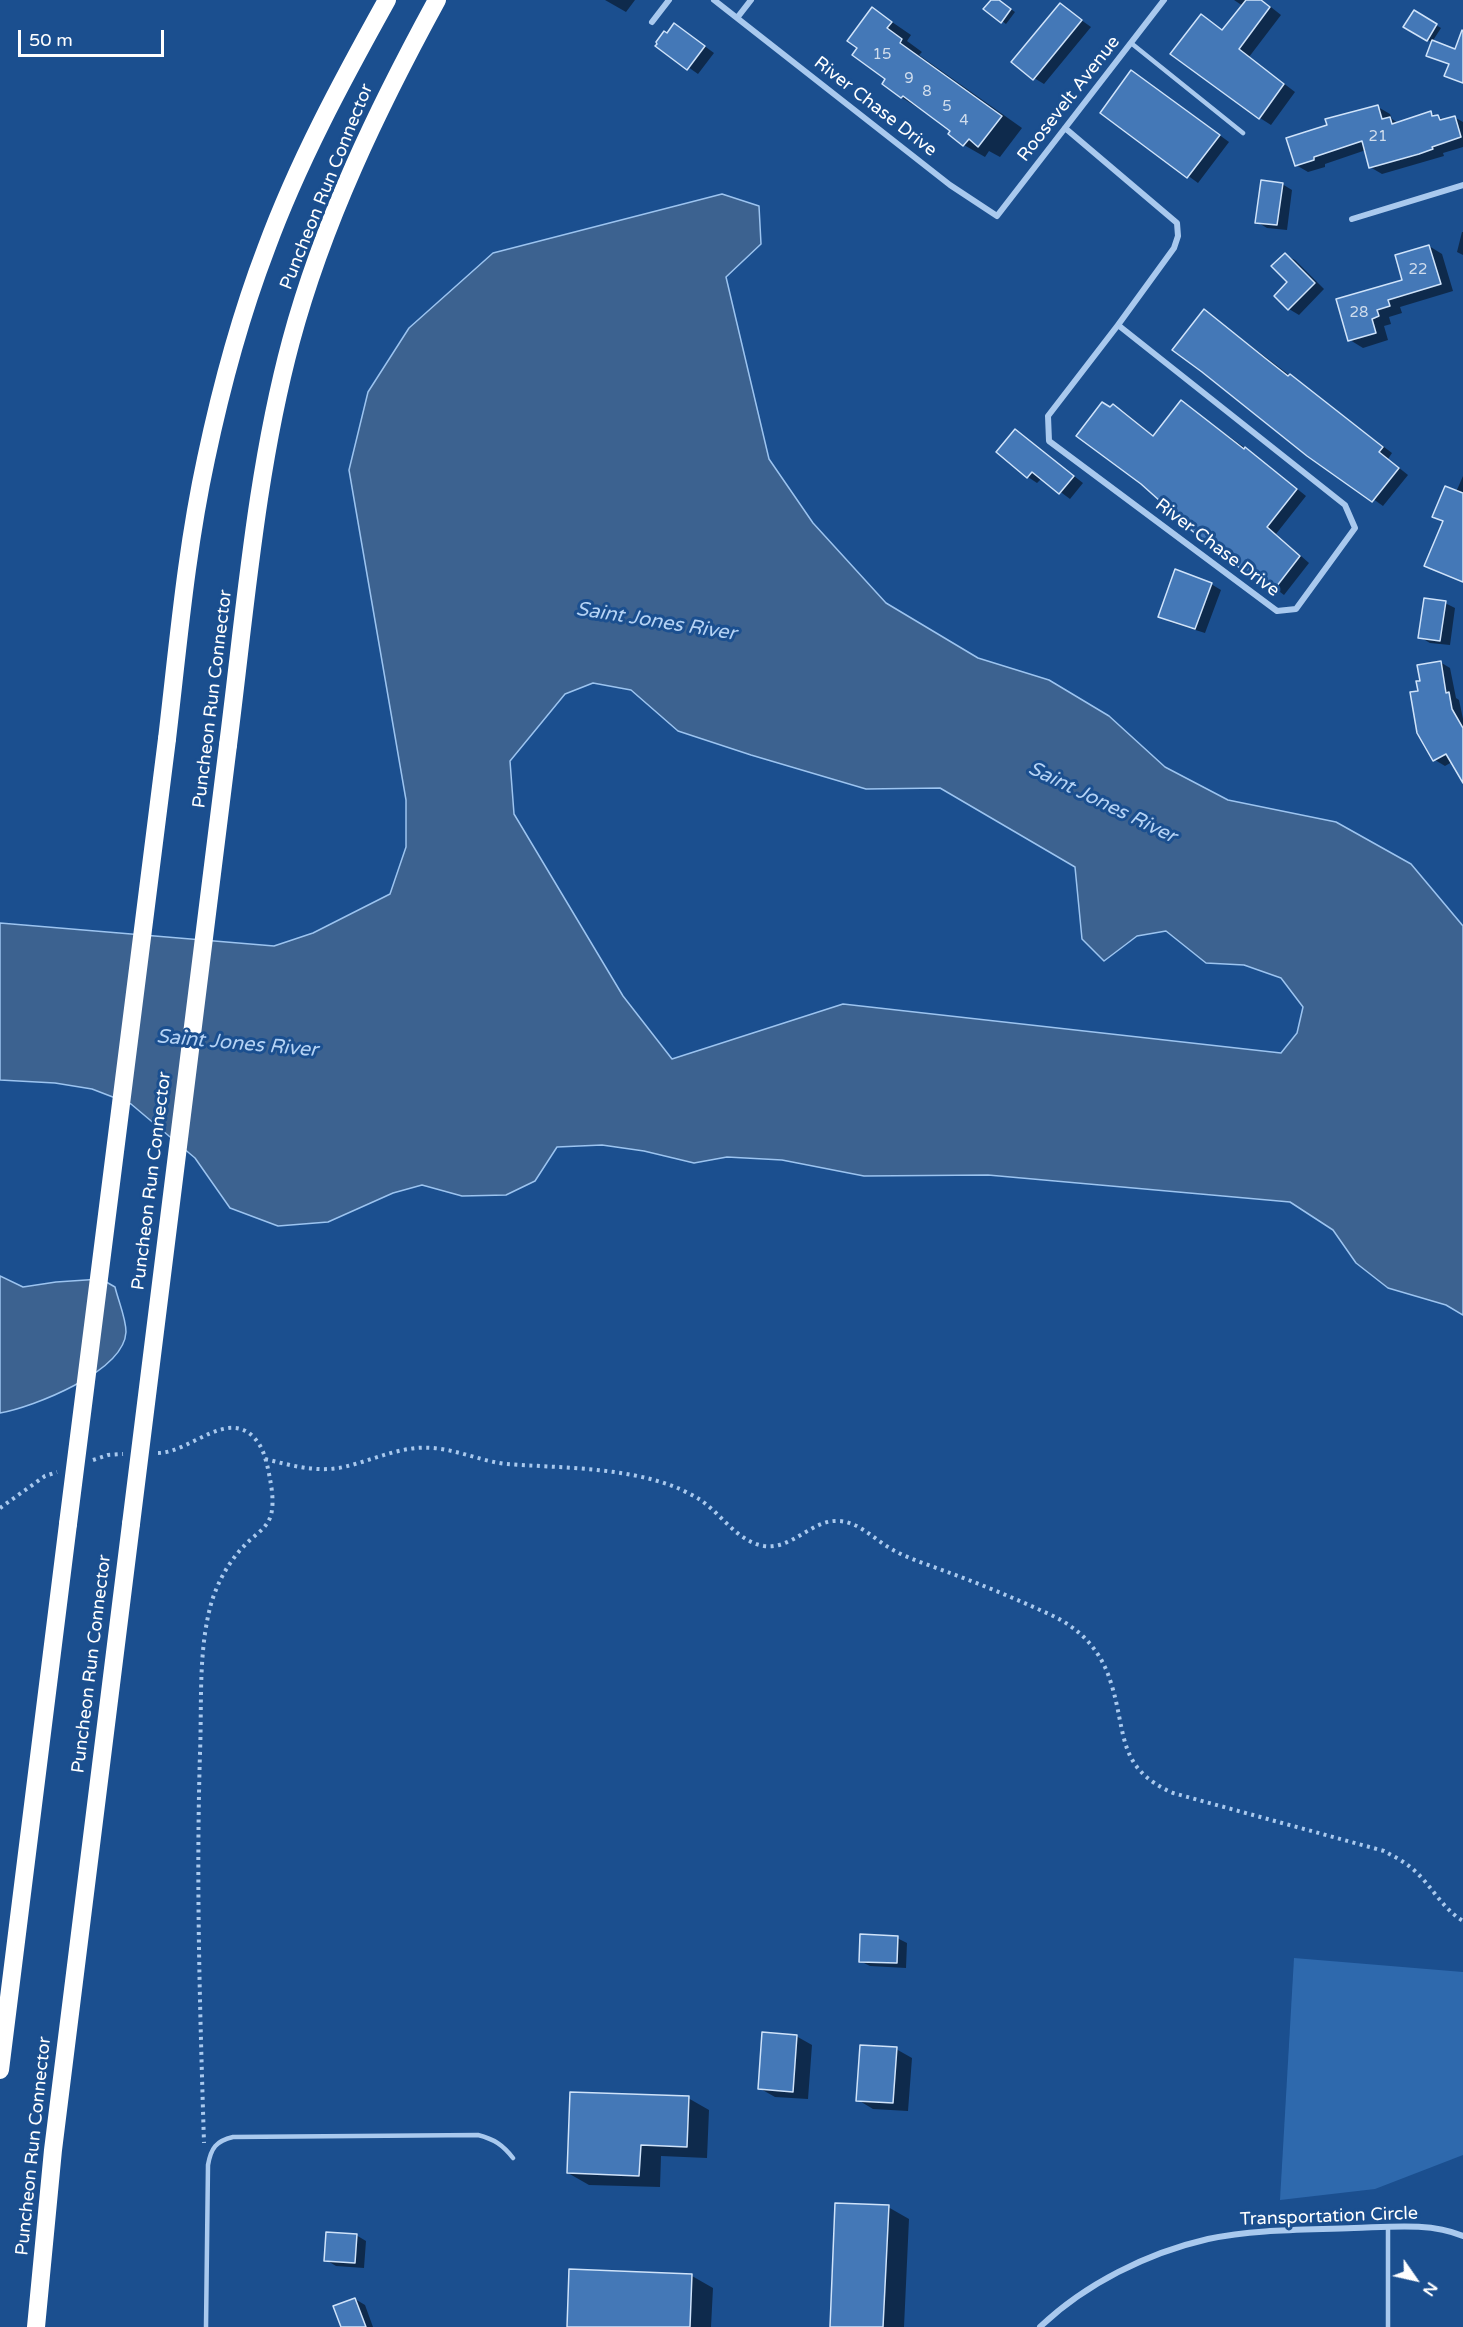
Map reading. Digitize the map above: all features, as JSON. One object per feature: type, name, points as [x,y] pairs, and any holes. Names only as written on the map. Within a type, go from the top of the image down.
[{"type":"highway","name":"Puncheon Run Connector","points":[[0,2070],[167,739],[195,521],[206,460],[232,353],[266,249],[317,130],[387,0]]},
{"type":"highway","name":"Puncheon Run Connector","points":[[36,2322],[53,2150],[130,1524],[266,456],[291,342],[318,257],[364,143],[437,0]]},
{"type":"street","points":[[652,22],[669,0]]},
{"type":"street","name":"River Chase Drive","points":[[714,0],[950,185],[997,216]]},
{"type":"street","points":[[737,18],[751,0]]},
{"type":"street","name":"Roosevelt Avenue","points":[[997,216],[1164,0]]},
{"type":"street","name":"River Chase Drive","points":[[1065,128],[1177,223],[1178,236],[1174,248],[1048,417],[1048,441],[1277,611],[1296,609],[1355,528],[1345,505],[1118,325]]},
{"type":"street","points":[[1352,219],[1463,184]]},
{"type":"street","name":"Transportation Circle","points":[[1040,2327],[1074,2298],[1108,2278],[1181,2247],[1210,2239],[1252,2233],[1388,2227],[1438,2230],[1463,2236]]},
{"type":"lane","points":[[1131,43],[1243,133]]},
{"type":"lane","points":[[206,2327],[208,2165],[214,2146],[221,2140],[233,2137],[478,2134],[492,2138],[513,2158]]},
{"type":"lane","points":[[1388,2227],[1388,2327]]},
{"type":"path","points":[[149,1454],[170,1453],[209,1433],[224,1428],[237,1428],[251,1434],[261,1446],[273,1495],[270,1516],[260,1532],[245,1544],[233,1559],[220,1581],[211,1604],[201,1667],[198,1961],[204,2144]]},
{"type":"path","points":[[265,1459],[307,1469],[325,1469],[363,1462],[417,1447],[434,1448],[504,1464],[590,1469],[674,1486],[699,1499],[731,1529],[750,1541],[764,1546],[780,1545],[823,1523],[836,1520],[849,1523],[894,1551],[1007,1595],[1072,1626],[1086,1638],[1104,1664],[1112,1684],[1127,1751],[1148,1779],[1160,1787],[1173,1793],[1384,1851],[1401,1859],[1416,1872],[1439,1900],[1463,1922]]},
{"type":"path","points":[[87,1462],[108,1455],[128,1454]]},
{"type":"path","points":[[0,1508],[45,1476],[66,1469]]},
{"type":"shaded area","points":[[1294,1958],[1463,1972],[1463,2155],[1375,2189],[1280,2200]]},
{"type":"water","name":"Saint Jones River","points":[[722,194],[759,206],[761,244],[726,277],[769,459],[813,523],[886,603],[978,658],[1049,680],[1109,716],[1165,767],[1228,800],[1336,822],[1411,864],[1463,926],[1463,1315],[1446,1305],[1388,1288],[1356,1263],[1333,1230],[1290,1202],[988,1175],[864,1176],[782,1160],[727,1157],[694,1163],[644,1151],[602,1145],[557,1147],[535,1181],[506,1195],[462,1196],[422,1185],[393,1193],[328,1222],[278,1226],[230,1208],[195,1158],[131,1104],[92,1089],[55,1083],[0,1080],[0,923],[274,946],[313,933],[390,894],[406,847],[406,800],[349,470],[368,392],[409,328],[493,253]],"holes":[[[593,683],[631,690],[678,731],[751,755],[866,789],[940,788],[1075,867],[1082,939],[1104,961],[1137,936],[1166,931],[1206,963],[1244,965],[1281,978],[1303,1007],[1297,1033],[1281,1053],[843,1004],[672,1059],[623,996],[514,814],[510,761],[565,694]]]},
{"type":"water","points":[[0,1276],[23,1287],[101,1279],[115,1287],[126,1327],[121,1347],[110,1361],[75,1385],[33,1403],[0,1413]]},
{"type":"building","points":[[991,0],[999,0],[1011,9],[1001,23],[983,9]]},
{"type":"building","points":[[1246,0],[1261,0],[1270,7],[1239,49],[1284,84],[1259,119],[1170,54],[1201,14],[1222,30]]},
{"type":"building","points":[[1060,3],[1082,20],[1033,80],[1011,62]]},
{"type":"building","points":[[872,7],[892,22],[887,28],[902,39],[900,43],[1002,116],[978,147],[969,139],[963,146],[948,134],[950,131],[903,96],[901,98],[882,84],[885,79],[852,55],[857,48],[847,41]]},
{"type":"building","points":[[1414,10],[1437,24],[1427,41],[1403,27]]},
{"type":"building","points":[[674,23],[705,46],[687,70],[655,46],[664,31],[667,33]]},
{"type":"building","points":[[1462,30],[1463,83],[1444,76],[1449,64],[1426,56],[1432,40],[1455,49]]},
{"type":"building","points":[[1131,70],[1220,135],[1187,178],[1100,113]]},
{"type":"building","points":[[1378,105],[1382,119],[1390,117],[1392,124],[1431,111],[1432,116],[1438,115],[1440,120],[1455,116],[1461,137],[1419,154],[1369,168],[1362,141],[1295,166],[1286,138],[1327,125],[1325,119]]},
{"type":"building","points":[[1261,180],[1283,183],[1277,225],[1255,223]]},
{"type":"building","points":[[1429,245],[1441,284],[1388,300],[1390,306],[1377,310],[1379,316],[1372,319],[1376,333],[1348,341],[1336,299],[1402,280],[1395,255]]},
{"type":"building","points":[[1285,253],[1315,283],[1288,310],[1274,296],[1287,282],[1271,266]]},
{"type":"building","points":[[1204,309],[1383,447],[1379,452],[1399,468],[1372,502],[1307,456],[1172,350]]},
{"type":"building","points":[[1181,400],[1297,489],[1267,527],[1300,556],[1273,591],[1224,557],[1180,521],[1182,519],[1159,502],[1141,484],[1076,436],[1102,402],[1110,407],[1113,404],[1153,436]]},
{"type":"building","points":[[1015,429],[1074,476],[1059,494],[1032,472],[1027,478],[996,452]]},
{"type":"building","points":[[1445,486],[1463,493],[1463,582],[1424,566],[1443,521],[1432,517]]},
{"type":"building","points":[[1175,569],[1212,583],[1195,629],[1158,617]]},
{"type":"building","points":[[1424,598],[1446,601],[1440,641],[1418,638]]},
{"type":"building","points":[[1441,661],[1446,693],[1449,692],[1452,709],[1463,728],[1463,783],[1446,754],[1433,761],[1417,733],[1410,692],[1418,691],[1416,681],[1420,681],[1417,665]]},
{"type":"building","points":[[860,1934],[898,1936],[897,1963],[859,1962]]},
{"type":"building","points":[[762,2032],[797,2035],[793,2092],[758,2089]]},
{"type":"building","points":[[860,2045],[897,2047],[893,2103],[856,2101]]},
{"type":"building","points":[[570,2092],[689,2096],[687,2147],[641,2145],[639,2176],[567,2173]]},
{"type":"building","points":[[835,2203],[889,2205],[883,2327],[830,2327]]},
{"type":"building","points":[[326,2232],[357,2234],[355,2263],[324,2261]]},
{"type":"building","points":[[569,2269],[692,2274],[690,2327],[567,2327]]},
{"type":"building","points":[[355,2298],[366,2327],[341,2327],[333,2306]]}]
